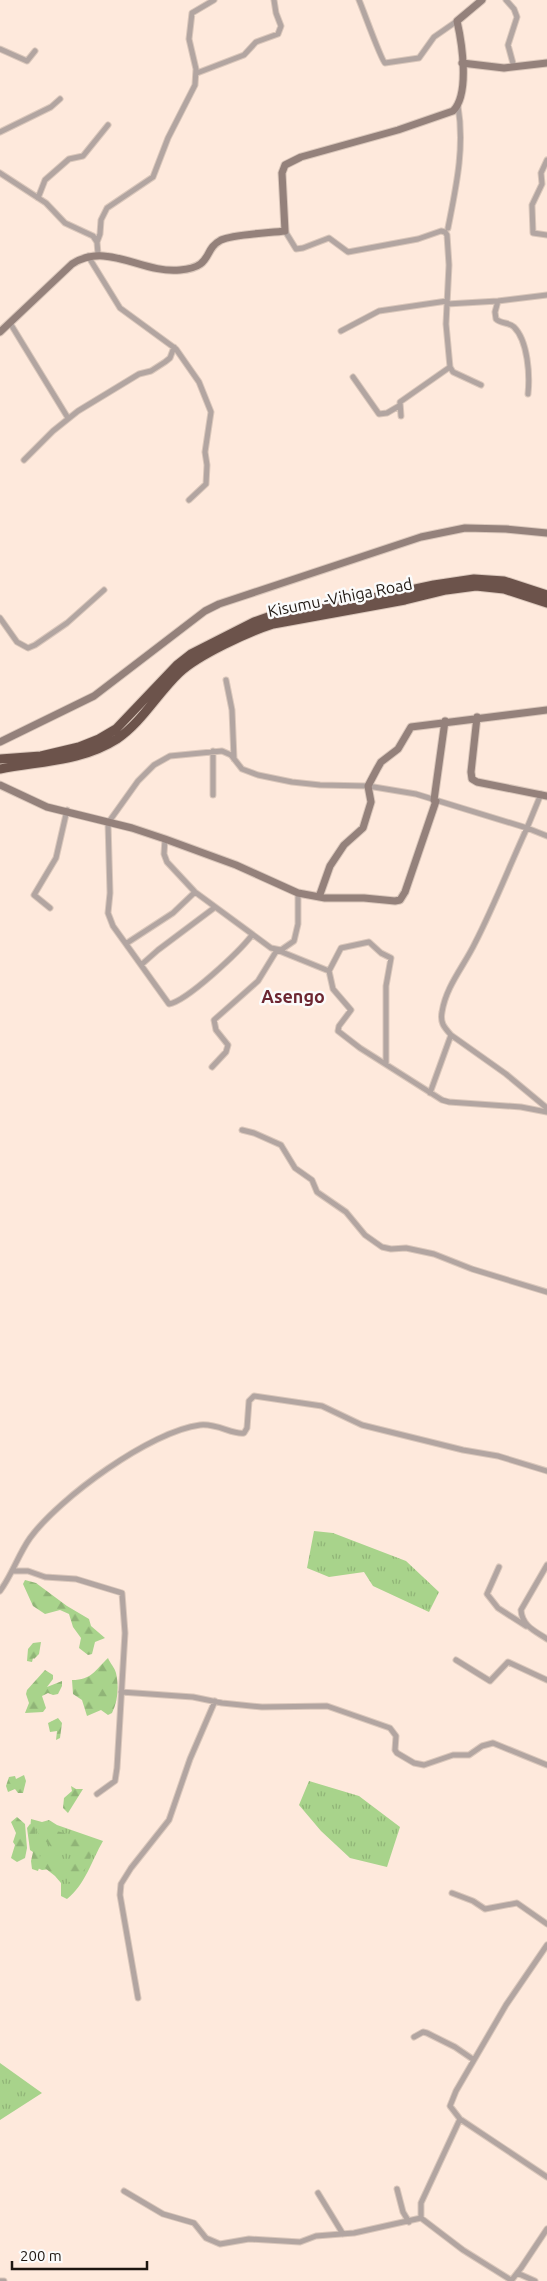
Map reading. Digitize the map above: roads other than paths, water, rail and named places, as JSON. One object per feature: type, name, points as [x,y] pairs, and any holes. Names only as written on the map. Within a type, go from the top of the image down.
[{"type":"highway","name":"Kisumu -Vihiga Road","points":[[0,759],[41,756],[69,750],[99,739],[116,729],[176,665],[191,654],[254,622],[271,616],[317,610],[434,585],[474,579],[504,581],[547,596]]},
{"type":"highway","name":"Kisumu -Vihiga Road","points":[[0,769],[68,759],[101,747],[128,730],[187,666],[257,629],[273,624],[405,600],[446,590],[476,586],[504,589],[547,603]]},
{"type":"street","points":[[98,254],[97,242],[100,234],[101,220],[107,208],[153,177],[168,138],[196,85],[197,74],[189,39],[192,13],[214,0]]},
{"type":"street","points":[[197,74],[244,55],[256,42],[278,34],[281,26],[274,0]]},
{"type":"street","points":[[359,0],[380,57],[385,63],[419,58],[434,38],[482,0]]},
{"type":"street","points":[[506,0],[514,9],[517,17],[508,45],[514,67]]},
{"type":"street","points":[[448,228],[460,165],[462,128],[458,106],[463,89],[462,63],[457,21]]},
{"type":"street","points":[[0,50],[27,61],[32,58],[35,51]]},
{"type":"street","points":[[462,63],[491,68],[547,63]]},
{"type":"street","points":[[0,132],[51,107],[60,99]]},
{"type":"street","points":[[458,106],[453,110],[398,130],[301,157],[288,163],[282,173],[286,231],[296,249],[304,248],[329,238],[348,252],[418,239],[443,231],[447,235],[449,266],[446,332],[450,367],[453,372],[481,385]]},
{"type":"street","points":[[38,198],[44,180],[69,159],[83,156],[108,124]]},
{"type":"street","points":[[547,160],[540,173],[542,184],[532,205],[532,213],[533,233],[547,235]]},
{"type":"street","points":[[0,173],[55,211],[65,223],[88,233],[97,242]]},
{"type":"street","points":[[0,332],[72,264],[88,256],[98,254],[150,268],[180,270],[196,267],[203,263],[213,247],[222,240],[286,231]]},
{"type":"street","points":[[88,256],[120,308],[174,347],[199,382],[211,412],[205,452],[207,465],[206,484],[189,500]]},
{"type":"street","points":[[341,331],[379,311],[447,303],[498,301],[547,295]]},
{"type":"street","points":[[498,301],[495,312],[496,319],[514,326],[524,347],[529,376],[528,394]]},
{"type":"street","points":[[10,323],[68,418]]},
{"type":"street","points":[[24,460],[68,418],[139,374],[151,372],[170,358],[174,347]]},
{"type":"street","points":[[353,377],[379,414],[387,413],[399,406],[402,401],[450,367]]},
{"type":"street","points":[[399,406],[401,416]]},
{"type":"street","points":[[0,742],[94,696],[205,611],[219,604],[430,535],[465,528],[506,528],[547,533]]},
{"type":"street","points":[[0,618],[17,642],[28,648],[67,622],[104,590]]},
{"type":"street","points":[[226,680],[235,734],[234,759]]},
{"type":"street","points":[[319,897],[330,866],[344,845],[363,828],[371,802],[368,786],[377,769],[381,762],[398,749],[411,726],[547,710]]},
{"type":"street","points":[[477,717],[471,772],[472,779],[477,782],[544,795],[527,828],[475,944],[455,976],[442,1009],[442,1024],[451,1035],[512,1079],[547,1108]]},
{"type":"street","points":[[0,785],[46,807],[67,810],[165,839],[236,865],[298,893],[319,897],[400,900],[405,892],[435,801],[445,721]]},
{"type":"street","points":[[213,750],[213,795]]},
{"type":"street","points":[[252,935],[236,954],[195,988],[171,1004],[163,998],[127,943],[113,926],[108,913],[110,884],[108,823],[132,787],[147,771],[163,759],[177,754],[213,750],[222,751],[234,759],[245,771],[271,778],[320,786],[368,786],[416,794],[527,828],[547,836]]},
{"type":"street","points":[[50,908],[34,895],[56,858],[67,810]]},
{"type":"street","points":[[165,839],[164,854],[167,862],[195,892],[214,908],[277,950],[329,971]]},
{"type":"street","points":[[127,943],[173,913],[195,892]]},
{"type":"street","points":[[212,1067],[226,1052],[228,1045],[216,1030],[214,1020],[258,981],[277,950],[286,947],[294,941],[298,924],[298,893]]},
{"type":"street","points":[[141,965],[214,908]]},
{"type":"street","points":[[386,1064],[386,986],[391,957],[381,953],[369,942],[346,945],[339,951],[329,971],[333,989],[351,1010],[339,1026],[338,1031],[360,1048],[430,1093],[449,1102],[521,1107],[547,1112]]},
{"type":"street","points":[[430,1093],[451,1035]]},
{"type":"street","points":[[242,1130],[254,1133],[280,1145],[295,1168],[312,1180],[317,1192],[346,1212],[365,1234],[382,1247],[391,1249],[406,1248],[434,1254],[472,1269],[547,1292]]},
{"type":"street","points":[[0,1591],[37,1530],[88,1482],[153,1442],[178,1430],[210,1425],[244,1433],[247,1428],[249,1400],[254,1396],[322,1406],[362,1425],[463,1450],[498,1456],[547,1471]]},
{"type":"street","points":[[528,1628],[521,1610],[547,1565]]},
{"type":"street","points":[[499,1567],[487,1591],[488,1598],[498,1608],[547,1639]]},
{"type":"street","points":[[13,1572],[28,1571],[45,1577],[76,1579],[122,1592],[125,1633],[115,1780],[97,1794]]},
{"type":"street","points":[[456,1660],[490,1681],[505,1664],[510,1662],[547,1680]]},
{"type":"street","points":[[122,1692],[193,1697],[262,1707],[327,1706],[390,1728],[396,1736],[395,1750],[397,1753],[419,1764],[429,1765],[453,1755],[469,1756],[482,1746],[493,1743],[547,1764]]},
{"type":"street","points":[[138,1998],[120,1895],[121,1884],[131,1868],[169,1820],[190,1759],[215,1701]]},
{"type":"street","points":[[452,1893],[473,1901],[485,1909],[517,1903],[547,1924]]},
{"type":"street","points":[[547,1945],[506,2005],[450,2106],[460,2119],[547,2177]]},
{"type":"street","points":[[414,2037],[423,2032],[426,2033],[455,2047],[474,2060]]},
{"type":"street","points":[[421,2218],[421,2203],[460,2119]]},
{"type":"street","points":[[396,2189],[403,2212],[409,2222]]},
{"type":"street","points":[[124,2191],[163,2214],[194,2223],[206,2238],[220,2244],[249,2240],[300,2242],[316,2236],[343,2234],[409,2222],[421,2218]]},
{"type":"street","points":[[318,2193],[343,2234]]},
{"type":"street","points":[[421,2218],[463,2250],[511,2281],[547,2229]]},
{"type":"street","points":[[517,2273],[535,2281]]},
{"type":"district","name":"Asengo","points":[[293,997]]}]
